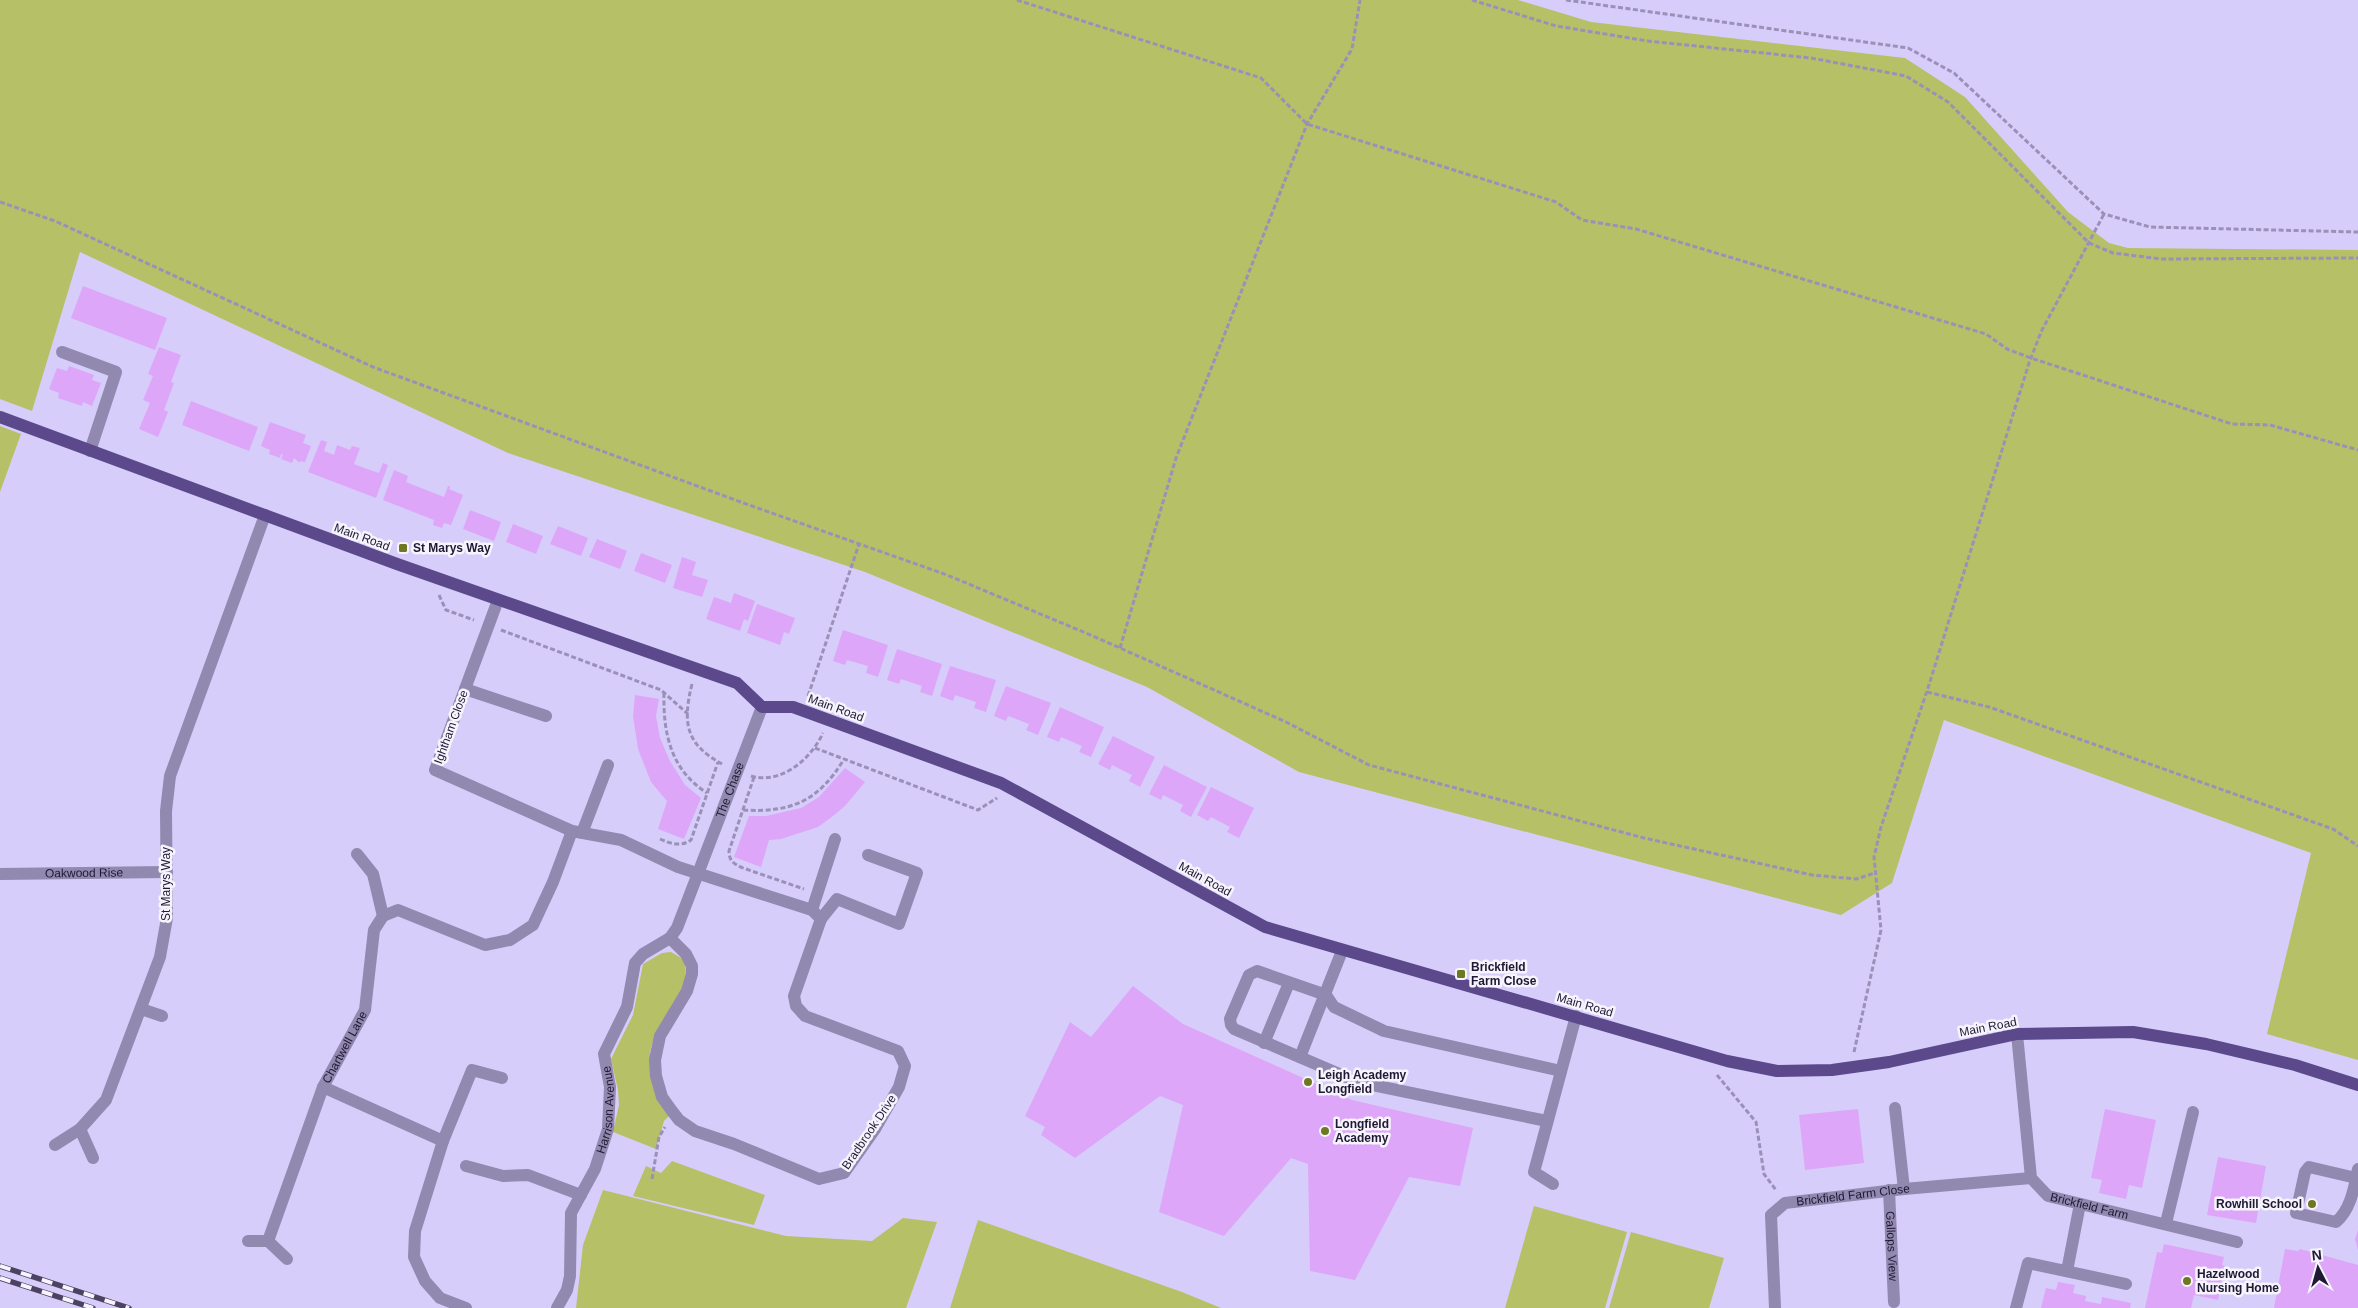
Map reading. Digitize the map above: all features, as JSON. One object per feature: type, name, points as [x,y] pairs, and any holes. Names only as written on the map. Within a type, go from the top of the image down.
[{"type":"main road","name":"Main Road","points":[[0,418],[431,576],[737,683],[762,707],[793,707],[1001,783],[1265,927],[1342,951],[1576,1016],[1708,1056],[1777,1071],[1832,1070],[1889,1062],[2017,1034],[2133,1032],[2206,1044],[2286,1062],[2358,1085]]},
{"type":"street","points":[[62,352],[116,372],[90,451]]},
{"type":"street","name":"St Marys Way","points":[[55,1145],[80,1129],[106,1100],[160,957],[166,931],[166,811],[173,765],[265,515]]},
{"type":"street","name":"Ightham Close","points":[[498,600],[435,770],[577,832]]},
{"type":"street","points":[[465,689],[546,716]]},
{"type":"street","name":"The Chase","points":[[698,874],[762,707]]},
{"type":"street","points":[[357,854],[373,874],[383,916],[398,910],[485,945],[510,940],[533,925],[608,765]]},
{"type":"street","points":[[577,832],[621,840],[662,861],[812,910],[822,919],[837,900],[900,924],[917,873],[868,855]]},
{"type":"street","points":[[812,910],[835,839]]},
{"type":"street","name":"Oakwood Rise","points":[[0,874],[167,872]]},
{"type":"street","points":[[670,938],[679,922],[698,874]]},
{"type":"street","name":"Chartwell Lane","points":[[268,1241],[322,1087],[365,1010],[374,930],[383,916]]},
{"type":"street","name":"Bradbrook Drive","points":[[670,938],[686,954],[692,971],[687,991],[664,1028],[656,1053],[657,1082],[662,1097],[679,1120],[694,1131],[734,1144],[820,1179],[844,1173],[875,1129],[899,1087],[905,1066],[898,1051],[805,1016],[796,1006],[794,996],[822,919]]},
{"type":"street","name":"Harrison Avenue","points":[[557,1308],[568,1286],[571,1259],[570,1221],[573,1208],[595,1169],[608,1129],[610,1087],[604,1054],[627,1007],[634,966],[643,954],[670,938]]},
{"type":"street","points":[[1300,1057],[1342,951]]},
{"type":"street","points":[[1546,1120],[1358,1082],[1234,1029],[1230,1019],[1252,972],[1257,971],[1326,995],[1334,1007],[1384,1031],[1561,1071]]},
{"type":"street","points":[[1264,1043],[1289,983]]},
{"type":"street","points":[[141,1009],[162,1016]]},
{"type":"street","points":[[1553,1184],[1534,1172],[1546,1120],[1576,1016]]},
{"type":"street","points":[[2017,1034],[2031,1178]]},
{"type":"street","points":[[466,1308],[440,1298],[425,1280],[414,1257],[415,1231],[443,1141],[472,1070],[502,1078]]},
{"type":"street","points":[[322,1087],[443,1141]]},
{"type":"street","points":[[1895,1108],[1904,1189]]},
{"type":"street","points":[[2166,1223],[2193,1112]]},
{"type":"street","points":[[80,1129],[93,1158]]},
{"type":"street","points":[[466,1166],[503,1176],[528,1175],[581,1195]]},
{"type":"street","points":[[2309,1168],[2357,1174],[2351,1200],[2343,1216],[2335,1223],[2296,1213],[2305,1172],[2309,1168]]},
{"type":"street","name":"Brickfield Farm Close","points":[[1776,1308],[1771,1215],[1785,1203],[1889,1190],[2031,1178]]},
{"type":"street","name":"Brickfield Farm","points":[[2031,1178],[2048,1196],[2166,1223],[2237,1242]]},
{"type":"street","name":"Gallops View","points":[[1889,1190],[1894,1302]]},
{"type":"street","points":[[2067,1272],[2080,1204]]},
{"type":"street","points":[[248,1241],[268,1241],[287,1259]]},
{"type":"street","points":[[2016,1308],[2028,1263],[2126,1284]]},
{"type":"path","points":[[1017,0],[1261,78],[1307,124],[1556,202],[1582,220],[1636,229],[1986,334],[2007,350],[2232,424],[2270,425],[2358,450]]},
{"type":"path","points":[[1120,648],[1176,458],[1307,124],[1352,49],[1360,0]]},
{"type":"path","points":[[1472,0],[1565,27],[1648,41],[1811,58],[1906,76],[1948,102],[2089,243],[2112,254],[2161,259],[2358,258]]},
{"type":"path","points":[[1566,0],[1908,48],[1954,73],[2104,214],[2150,226],[2358,232]]},
{"type":"path","points":[[0,202],[55,221],[373,367],[947,575],[1120,648],[1286,722],[1369,765],[1644,838],[1812,875],[1856,879],[1875,873]]},
{"type":"path","points":[[1851,1068],[1880,930],[1874,857],[1881,826],[1927,692],[2031,358],[2041,332],[2104,214]]},
{"type":"path","points":[[802,710],[859,544]]},
{"type":"path","points":[[431,576],[446,610],[664,692],[688,714]]},
{"type":"path","points":[[664,692],[665,732],[672,752],[686,776],[707,793]]},
{"type":"path","points":[[1927,692],[1989,707],[2332,828],[2358,846]]},
{"type":"path","points":[[815,748],[978,810],[1013,789]]},
{"type":"path","points":[[743,810],[764,811],[784,808],[808,799],[832,780],[844,759]]},
{"type":"path","points":[[652,836],[670,843],[685,844],[690,840],[718,762]]},
{"type":"path","points":[[754,777],[729,852],[729,858],[734,864],[817,893]]},
{"type":"path","points":[[1708,1056],[1714,1072],[1756,1122],[1764,1174],[1785,1203]]},
{"type":"path","points":[[652,1179],[659,1137],[672,1111]]},
{"type":"green space","points":[[0,0],[1518,0],[1591,22],[1905,58],[1965,97],[2068,212],[2109,243],[2128,248],[2358,250],[2358,1060],[2267,1034],[2311,853],[1944,720],[1892,883],[1841,915],[1299,772],[1147,687],[865,572],[508,453],[80,252],[32,411],[0,399]]},
{"type":"green space","points":[[0,426],[21,434],[0,492]]},
{"type":"green space","points":[[671,952],[683,959],[686,971],[679,995],[657,1031],[652,1044],[650,1057],[652,1070],[669,1116],[664,1121],[656,1149],[613,1132],[619,1105],[618,1090],[611,1059],[633,1015],[643,964],[662,953]]},
{"type":"green space","points":[[672,1161],[765,1195],[754,1225],[633,1196],[646,1166],[661,1173]]},
{"type":"green space","points":[[603,1190],[786,1236],[872,1241],[903,1218],[937,1222],[906,1308],[576,1308],[583,1245]]},
{"type":"green space","points":[[1534,1206],[1627,1232],[1605,1308],[1505,1308]]},
{"type":"green space","points":[[978,1220],[1182,1292],[1221,1308],[950,1308]]},
{"type":"green space","points":[[1631,1232],[1724,1258],[1709,1308],[1609,1308]]},
{"type":"building","points":[[83,286],[167,318],[155,350],[71,318]]},
{"type":"building","points":[[159,347],[181,355],[171,382],[174,383],[164,410],[168,412],[158,437],[139,429],[150,403],[143,400],[153,376],[148,374]]},
{"type":"building","points":[[69,366],[94,375],[92,380],[101,383],[92,406],[83,402],[82,406],[58,398],[59,393],[49,389],[57,368],[67,371]]},
{"type":"building","points":[[191,401],[258,427],[249,451],[182,425]]},
{"type":"building","points":[[270,422],[306,435],[303,443],[311,446],[305,462],[300,461],[300,463],[294,458],[292,463],[281,459],[283,455],[281,454],[280,458],[269,454],[270,450],[261,446]]},
{"type":"building","points":[[321,440],[327,442],[324,451],[334,455],[337,445],[350,450],[352,446],[360,448],[354,464],[367,469],[379,473],[383,463],[388,465],[376,498],[308,472]]},
{"type":"building","points":[[394,470],[408,476],[406,482],[444,497],[448,486],[450,486],[449,489],[463,495],[451,525],[444,523],[442,528],[433,525],[434,520],[383,500]]},
{"type":"building","points":[[470,510],[501,522],[494,541],[463,529]]},
{"type":"building","points":[[513,524],[543,536],[536,554],[506,542]]},
{"type":"building","points":[[558,526],[588,538],[581,556],[550,544]]},
{"type":"building","points":[[597,539],[627,551],[620,569],[589,557]]},
{"type":"building","points":[[641,553],[672,565],[665,583],[634,571]]},
{"type":"building","points":[[682,557],[696,562],[692,575],[708,580],[702,597],[673,588]]},
{"type":"building","points":[[734,593],[755,601],[748,621],[744,619],[740,631],[706,619],[714,597],[731,603]]},
{"type":"building","points":[[757,604],[795,618],[789,634],[784,632],[780,645],[747,633]]},
{"type":"building","points":[[843,630],[888,645],[878,677],[866,673],[868,666],[847,660],[845,665],[833,661]]},
{"type":"building","points":[[897,649],[942,664],[932,696],[920,692],[922,686],[901,679],[899,684],[887,680]]},
{"type":"building","points":[[950,666],[996,680],[986,712],[974,708],[976,702],[955,695],[953,701],[940,696]]},
{"type":"building","points":[[1006,686],[1051,703],[1038,735],[1026,730],[1029,724],[1008,716],[1006,721],[994,716]]},
{"type":"building","points":[[635,695],[659,699],[656,716],[660,738],[670,761],[685,785],[701,798],[684,839],[658,829],[667,801],[651,782],[638,749],[633,716]]},
{"type":"building","points":[[1060,707],[1104,727],[1091,757],[1079,752],[1082,746],[1061,737],[1059,742],[1047,737]]},
{"type":"building","points":[[1113,736],[1155,757],[1140,787],[1129,781],[1132,775],[1112,765],[1110,770],[1098,764]]},
{"type":"building","points":[[1164,765],[1207,787],[1191,817],[1180,811],[1183,805],[1163,795],[1161,800],[1149,794]]},
{"type":"building","points":[[845,768],[865,782],[845,806],[833,816],[818,827],[781,839],[769,840],[761,867],[734,857],[749,816],[766,816],[801,808],[819,797]]},
{"type":"building","points":[[1211,787],[1254,808],[1239,838],[1227,832],[1230,827],[1211,817],[1208,821],[1197,815]]},
{"type":"building","name":"Longfield Academy","points":[[1133,986],[1183,1024],[1352,1100],[1473,1128],[1460,1186],[1409,1177],[1355,1280],[1310,1271],[1308,1164],[1291,1158],[1224,1236],[1159,1212],[1183,1105],[1160,1096],[1075,1158],[1041,1135],[1045,1127],[1025,1116],[1070,1022],[1091,1037]]},
{"type":"building","points":[[1858,1109],[1864,1163],[1805,1170],[1799,1115]]},
{"type":"building","points":[[2105,1109],[2156,1120],[2142,1188],[2129,1185],[2126,1199],[2099,1193],[2102,1180],[2091,1178]]},
{"type":"building","points":[[2218,1157],[2266,1166],[2256,1223],[2207,1215]]},
{"type":"building","points":[[2358,1230],[2358,1250],[2355,1239]]},
{"type":"building","name":"Hazelwood Nursing Home","points":[[2164,1244],[2224,1257],[2222,1265],[2225,1266],[2218,1300],[2194,1295],[2191,1308],[2145,1308],[2157,1252],[2162,1253]]},
{"type":"building","points":[[2285,1249],[2298,1251],[2300,1249],[2358,1265],[2358,1308],[2274,1308]]},
{"type":"building","points":[[2058,1282],[2075,1285],[2073,1293],[2086,1296],[2085,1301],[2101,1304],[2102,1297],[2131,1303],[2130,1308],[2041,1308],[2046,1288],[2056,1290]]},
{"type":"railway","points":[[0,1266],[129,1308]]},
{"type":"railway","points":[[0,1278],[93,1308]]},
{"type":"place","name":"St Marys Way","points":[[403,548]]},
{"type":"place","name":"Brickfield Farm Close","points":[[1461,974]]},
{"type":"place","name":"Leigh Academy Longfield","points":[[1308,1082]]},
{"type":"place","name":"Longfield Academy","points":[[1325,1131]]},
{"type":"place","name":"Rowhill School","points":[[2312,1204]]},
{"type":"place","name":"Hazelwood Nursing Home","points":[[2187,1281]]}]
